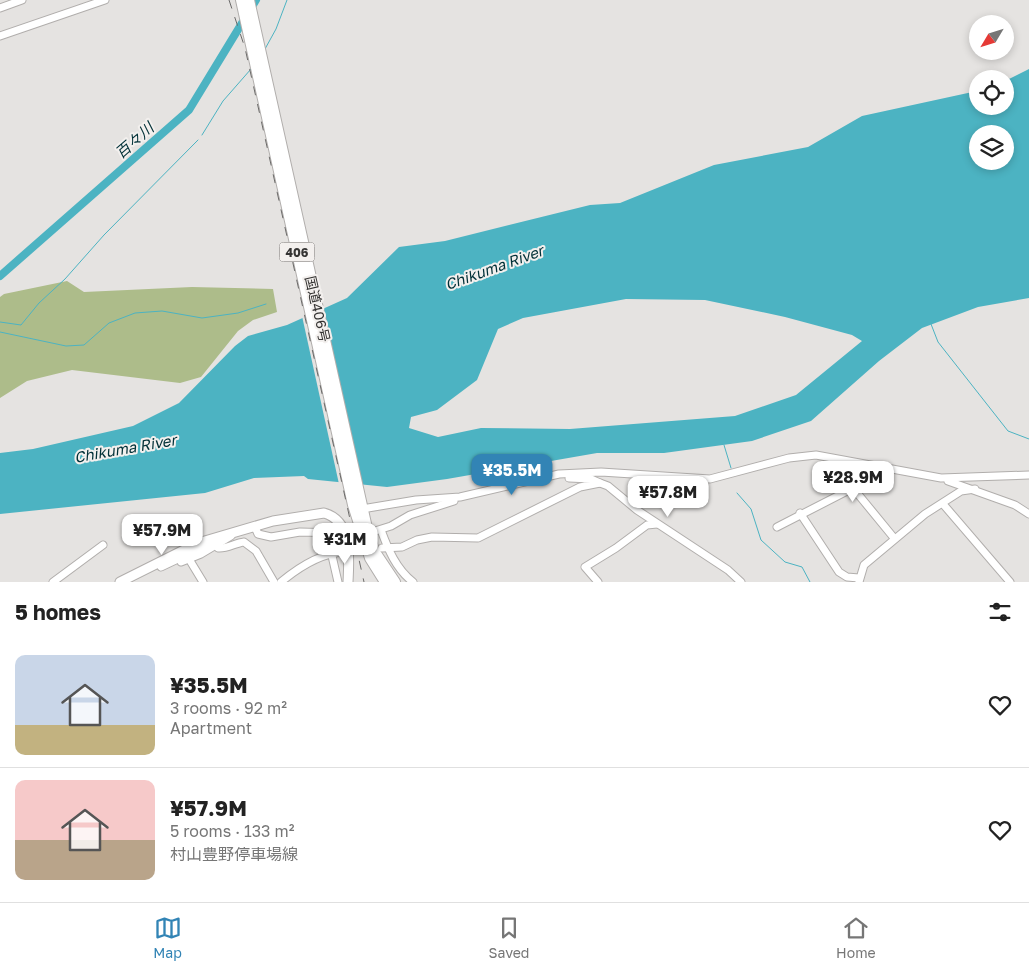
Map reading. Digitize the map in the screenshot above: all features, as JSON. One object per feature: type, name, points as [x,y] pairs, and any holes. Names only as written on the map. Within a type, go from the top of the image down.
[{"type":"highway","name":"国道406号","points":[[241,0],[359,506],[375,552],[395,582]]},
{"type":"highway","name":"国道406号","points":[[249,0],[370,558],[385,582]]},
{"type":"main road","points":[[120,582],[190,546],[238,529],[255,527],[312,513],[330,515],[342,527],[347,542],[349,558],[348,582]]},
{"type":"street","points":[[5,4],[22,0]]},
{"type":"street","points":[[83,8],[91,0]]},
{"type":"street","points":[[0,36],[105,0]]},
{"type":"street","points":[[359,506],[460,497],[559,474],[601,472],[710,479],[789,458],[816,455],[941,478],[1016,505],[1029,514]]},
{"type":"street","points":[[559,474],[608,486],[657,524],[728,570],[741,582]]},
{"type":"street","points":[[941,478],[1029,475]]},
{"type":"street","points":[[385,548],[402,547],[417,540],[432,537],[478,538],[573,490],[600,483]]},
{"type":"street","points":[[777,527],[800,513],[853,488],[894,538]]},
{"type":"street","points":[[800,513],[839,572],[847,577],[859,580],[864,565],[894,538],[925,514],[961,491],[975,489]]},
{"type":"street","points":[[413,582],[401,571],[385,548],[378,530],[410,515],[458,500],[460,497]]},
{"type":"street","points":[[943,504],[1010,582]]},
{"type":"street","points":[[598,582],[585,567],[616,548],[647,524],[657,524]]},
{"type":"street","points":[[255,527],[258,534],[262,537],[300,532],[339,533]]},
{"type":"street","points":[[139,571],[189,559],[216,545],[238,529]]},
{"type":"street","points":[[327,534],[338,582]]},
{"type":"street","points":[[216,545],[220,549],[233,543],[249,543],[262,558],[274,582]]},
{"type":"street","points":[[53,582],[103,545]]},
{"type":"street","points":[[161,567],[199,549],[216,545]]},
{"type":"street","points":[[281,582],[296,570],[331,553],[344,552]]},
{"type":"street","points":[[189,559],[203,582]]},
{"type":"green space","points":[[67,281],[84,292],[192,287],[273,289],[277,312],[253,320],[238,331],[201,377],[180,383],[72,370],[27,381],[0,398],[0,297],[4,294]]},
{"type":"water","name":"Chikuma River","points":[[1029,69],[1029,298],[978,307],[922,328],[879,361],[811,421],[752,441],[664,453],[597,453],[447,479],[387,487],[308,479],[304,476],[254,478],[205,493],[0,514],[0,453],[33,449],[133,426],[179,403],[235,346],[248,336],[287,325],[347,298],[399,247],[445,241],[590,205],[620,203],[714,165],[808,147],[862,116],[969,93],[969,115],[1014,115],[1014,76]],"holes":[[[626,299],[705,300],[785,317],[852,335],[862,341],[796,395],[735,416],[570,429],[481,428],[438,437],[409,428],[411,417],[437,410],[477,380],[498,329],[523,318]]]},
{"type":"pier","points":[[322,307],[362,487],[339,484],[302,316]]},
{"type":"waterway","name":"百々川","points":[[0,276],[189,110],[256,0]]},
{"type":"waterway","points":[[265,49],[276,29],[287,0]]},
{"type":"waterway","points":[[202,135],[223,101],[251,69]]},
{"type":"waterway","points":[[0,322],[21,325],[39,303],[65,279],[104,235],[198,140]]},
{"type":"waterway","points":[[0,332],[66,346],[84,345],[109,323],[135,313],[162,311],[202,318],[238,313],[266,304]]},
{"type":"waterway","points":[[931,324],[938,342],[1008,431],[1029,439]]},
{"type":"waterway","points":[[724,445],[731,468]]},
{"type":"waterway","points":[[737,493],[751,509],[761,540],[785,562],[802,567],[810,582]]},
{"type":"tunnel","points":[[345,552],[369,549]]},
{"type":"railway","points":[[229,0],[245,48],[364,582]]}]
